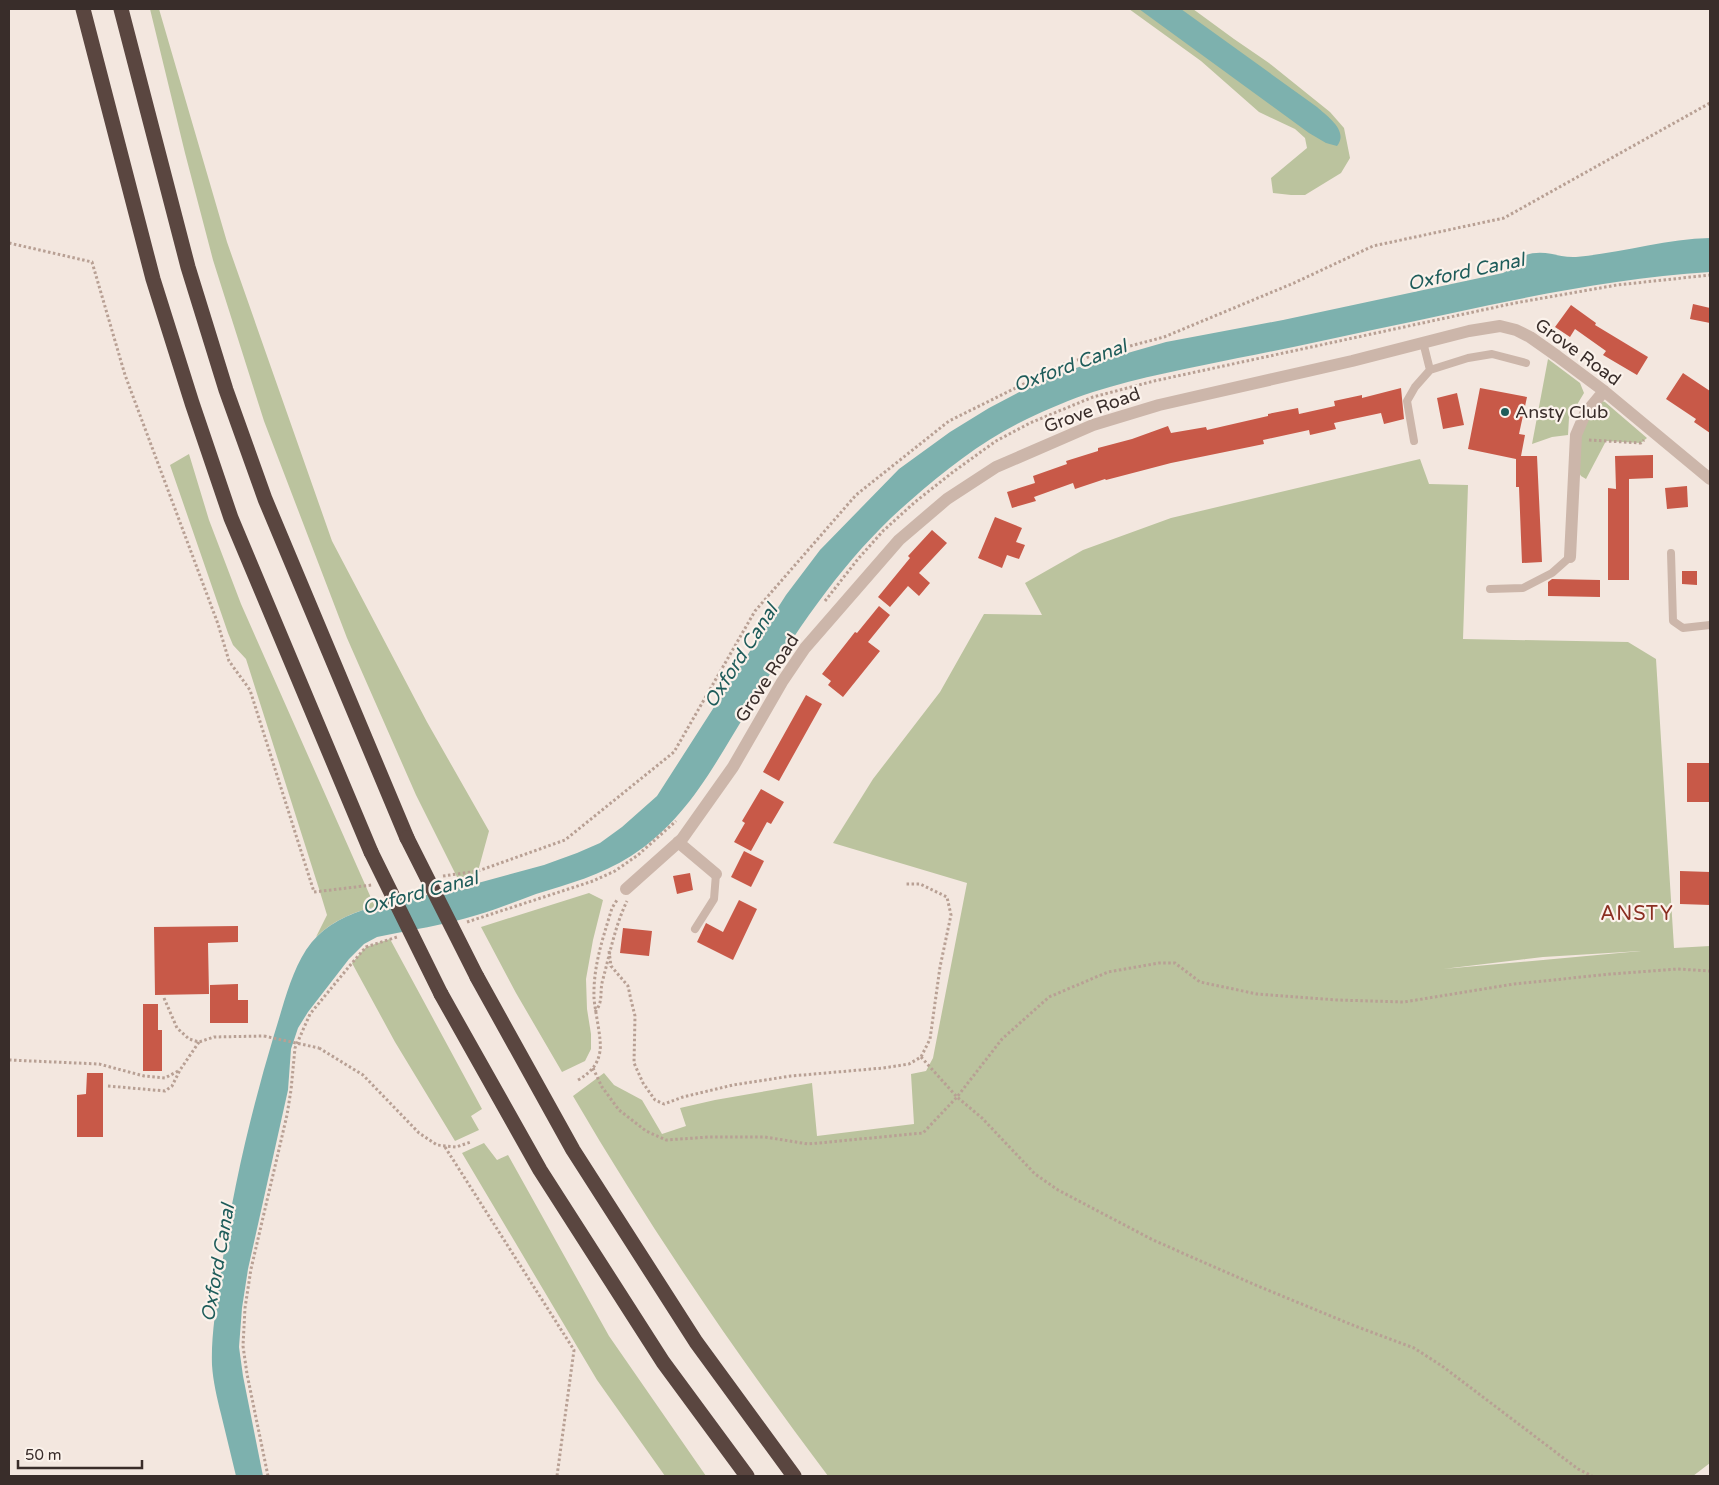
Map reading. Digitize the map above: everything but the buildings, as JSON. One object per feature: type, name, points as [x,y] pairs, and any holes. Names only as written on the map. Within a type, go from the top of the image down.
[{"type":"highway","points":[[83,9],[153,279],[231,518],[371,852],[441,994],[540,1170],[663,1362],[746,1476]]},
{"type":"highway","points":[[121,9],[188,267],[226,390],[264,499],[407,838],[477,976],[573,1150],[696,1342],[794,1476]]},
{"type":"street","name":"Grove Road","points":[[626,889],[678,842],[733,768],[782,682],[805,648],[899,540],[947,500],[996,467],[1093,425],[1159,405],[1352,361],[1486,327],[1500,326],[1516,330],[1530,337],[1604,391],[1710,479]]},
{"type":"street","points":[[1570,557],[1576,439],[1585,414],[1604,391]]},
{"type":"street","points":[[678,842],[716,874]]},
{"type":"lane","points":[[1423,342],[1430,370]]},
{"type":"lane","points":[[1414,440],[1408,401],[1416,387],[1430,370],[1468,358],[1492,354],[1526,363]]},
{"type":"lane","points":[[1671,553],[1673,621],[1683,628],[1710,625]]},
{"type":"lane","points":[[1490,589],[1524,588],[1552,574],[1570,557]]},
{"type":"lane","points":[[695,929],[714,898],[716,874]]},
{"type":"path","points":[[438,877],[478,871],[565,840],[674,752],[755,611],[856,495],[949,421],[1066,363],[1164,338],[1294,283],[1373,246],[1504,218],[1710,103]]},
{"type":"path","points":[[9,243],[92,262],[125,375],[218,624],[229,661],[250,690],[314,892],[379,884]]},
{"type":"path","points":[[821,606],[883,531],[915,502],[953,472],[996,441],[1030,423],[1093,397],[1154,381],[1524,301],[1617,285],[1710,275]]},
{"type":"path","points":[[1576,439],[1641,443],[1653,432]]},
{"type":"path","points":[[467,922],[594,882],[638,855],[679,817]]},
{"type":"path","points":[[609,951],[611,966],[628,986],[632,1000],[635,1016],[634,1063],[643,1083],[655,1100],[664,1104],[683,1097],[733,1085],[791,1076],[909,1064],[921,1057],[930,1039],[940,967],[951,915],[946,897],[920,884],[906,884]]},
{"type":"path","points":[[578,1080],[588,1074],[598,1061],[601,1049],[595,1012],[595,967],[612,908],[626,889],[630,895],[618,922],[609,951],[602,981],[601,1006],[595,1012]]},
{"type":"path","points":[[268,1476],[243,1346],[245,1308],[251,1269],[291,1090],[295,1048],[310,1014],[352,962],[366,948],[400,937]]},
{"type":"path","points":[[594,1068],[602,1087],[619,1110],[646,1131],[666,1140],[709,1137],[765,1137],[808,1144],[923,1133],[957,1097],[1002,1039],[1049,997],[1108,972],[1159,963],[1175,964],[1200,982],[1257,994],[1336,1000],[1404,1002],[1514,984],[1611,974],[1678,968],[1710,971]]},
{"type":"path","points":[[164,998],[177,1028],[189,1039],[199,1042],[214,1037],[264,1036],[320,1048],[363,1075],[420,1132],[437,1145],[456,1148],[471,1142]]},
{"type":"path","points":[[108,1086],[165,1091],[172,1086],[180,1070],[199,1042]]},
{"type":"path","points":[[921,1057],[957,1097],[982,1118],[1035,1174],[1058,1190],[1153,1240],[1253,1284],[1414,1348],[1442,1366],[1578,1469],[1592,1476]]},
{"type":"path","points":[[9,1060],[99,1064],[144,1076],[165,1078],[180,1070]]},
{"type":"path","points":[[445,1147],[574,1350],[556,1476]]},
{"type":"green space","points":[[150,9],[159,9],[227,242],[332,541],[427,722],[489,831],[478,871],[478,883],[462,887],[416,795],[347,638],[264,421],[213,260]]},
{"type":"green space","points":[[1129,9],[1193,9],[1269,63],[1330,112],[1344,128],[1350,158],[1341,173],[1305,195],[1273,193],[1271,178],[1307,148],[1305,138],[1295,129],[1259,112],[1201,61]]},
{"type":"green space","points":[[1548,359],[1580,383],[1584,393],[1569,418],[1568,435],[1552,437],[1532,444]]},
{"type":"green space","points":[[1599,400],[1605,402],[1647,438],[1641,443],[1606,441],[1586,479],[1578,471],[1579,434]]},
{"type":"green space","points":[[189,454],[209,520],[241,604],[375,907],[343,918],[329,926],[316,937],[327,915],[320,892],[246,659],[233,645],[228,633],[170,465]]},
{"type":"green space","points":[[1420,459],[1429,484],[1468,485],[1463,639],[1628,642],[1656,659],[1674,948],[1710,946],[1710,1463],[1693,1476],[828,1476],[760,1384],[695,1290],[632,1194],[573,1096],[604,1073],[614,1085],[642,1100],[662,1134],[686,1126],[680,1108],[812,1083],[817,1136],[914,1124],[911,1074],[926,1071],[933,1058],[967,883],[833,843],[873,779],[940,692],[984,614],[1042,615],[1025,583],[1083,550],[1171,518]],"holes":[[[1641,951],[1443,969],[1543,957]]]},
{"type":"green space","points":[[589,893],[603,900],[586,979],[591,1049],[585,1061],[562,1072],[516,993],[481,927]]},
{"type":"green space","points":[[390,939],[482,1109],[471,1116],[479,1130],[455,1141],[395,1042],[352,963],[366,947]]},
{"type":"green space","points":[[484,1143],[497,1160],[508,1155],[609,1336],[706,1476],[665,1476],[597,1380],[462,1153]]},
{"type":"water","points":[[1139,9],[1181,9],[1317,107],[1339,130],[1340,140],[1337,146],[1326,143],[1309,133]]},
{"type":"water","points":[[1710,238],[1710,272],[1626,281],[1542,294],[1165,373],[1085,395],[1051,408],[1011,427],[966,455],[938,477],[887,522],[864,546],[821,598],[765,682],[698,790],[668,826],[651,842],[608,869],[561,887],[465,919],[377,937],[364,944],[349,959],[308,1012],[298,1028],[291,1049],[288,1090],[248,1269],[239,1347],[263,1476],[236,1476],[217,1396],[212,1365],[214,1322],[224,1248],[249,1125],[284,1002],[300,960],[311,943],[324,930],[338,921],[363,910],[478,883],[544,865],[600,843],[622,827],[657,796],[786,595],[820,550],[899,469],[950,432],[989,408],[1046,378],[1166,342],[1283,320],[1503,273],[1520,257],[1531,254],[1544,253],[1576,257],[1676,241]]},
{"type":"place","name":"Ansty Club","points":[[1505,412]]},
{"type":"district","name":"ANSTY","points":[[1637,914]]},
{"type":"water label","name":"Oxford Canal","points":[[1466,272]]},
{"type":"water label","name":"Oxford Canal","points":[[1070,366]]},
{"type":"water label","name":"Oxford Canal","points":[[741,656]]},
{"type":"water label","name":"Oxford Canal","points":[[420,893]]},
{"type":"water label","name":"Oxford Canal","points":[[218,1263]]}]
